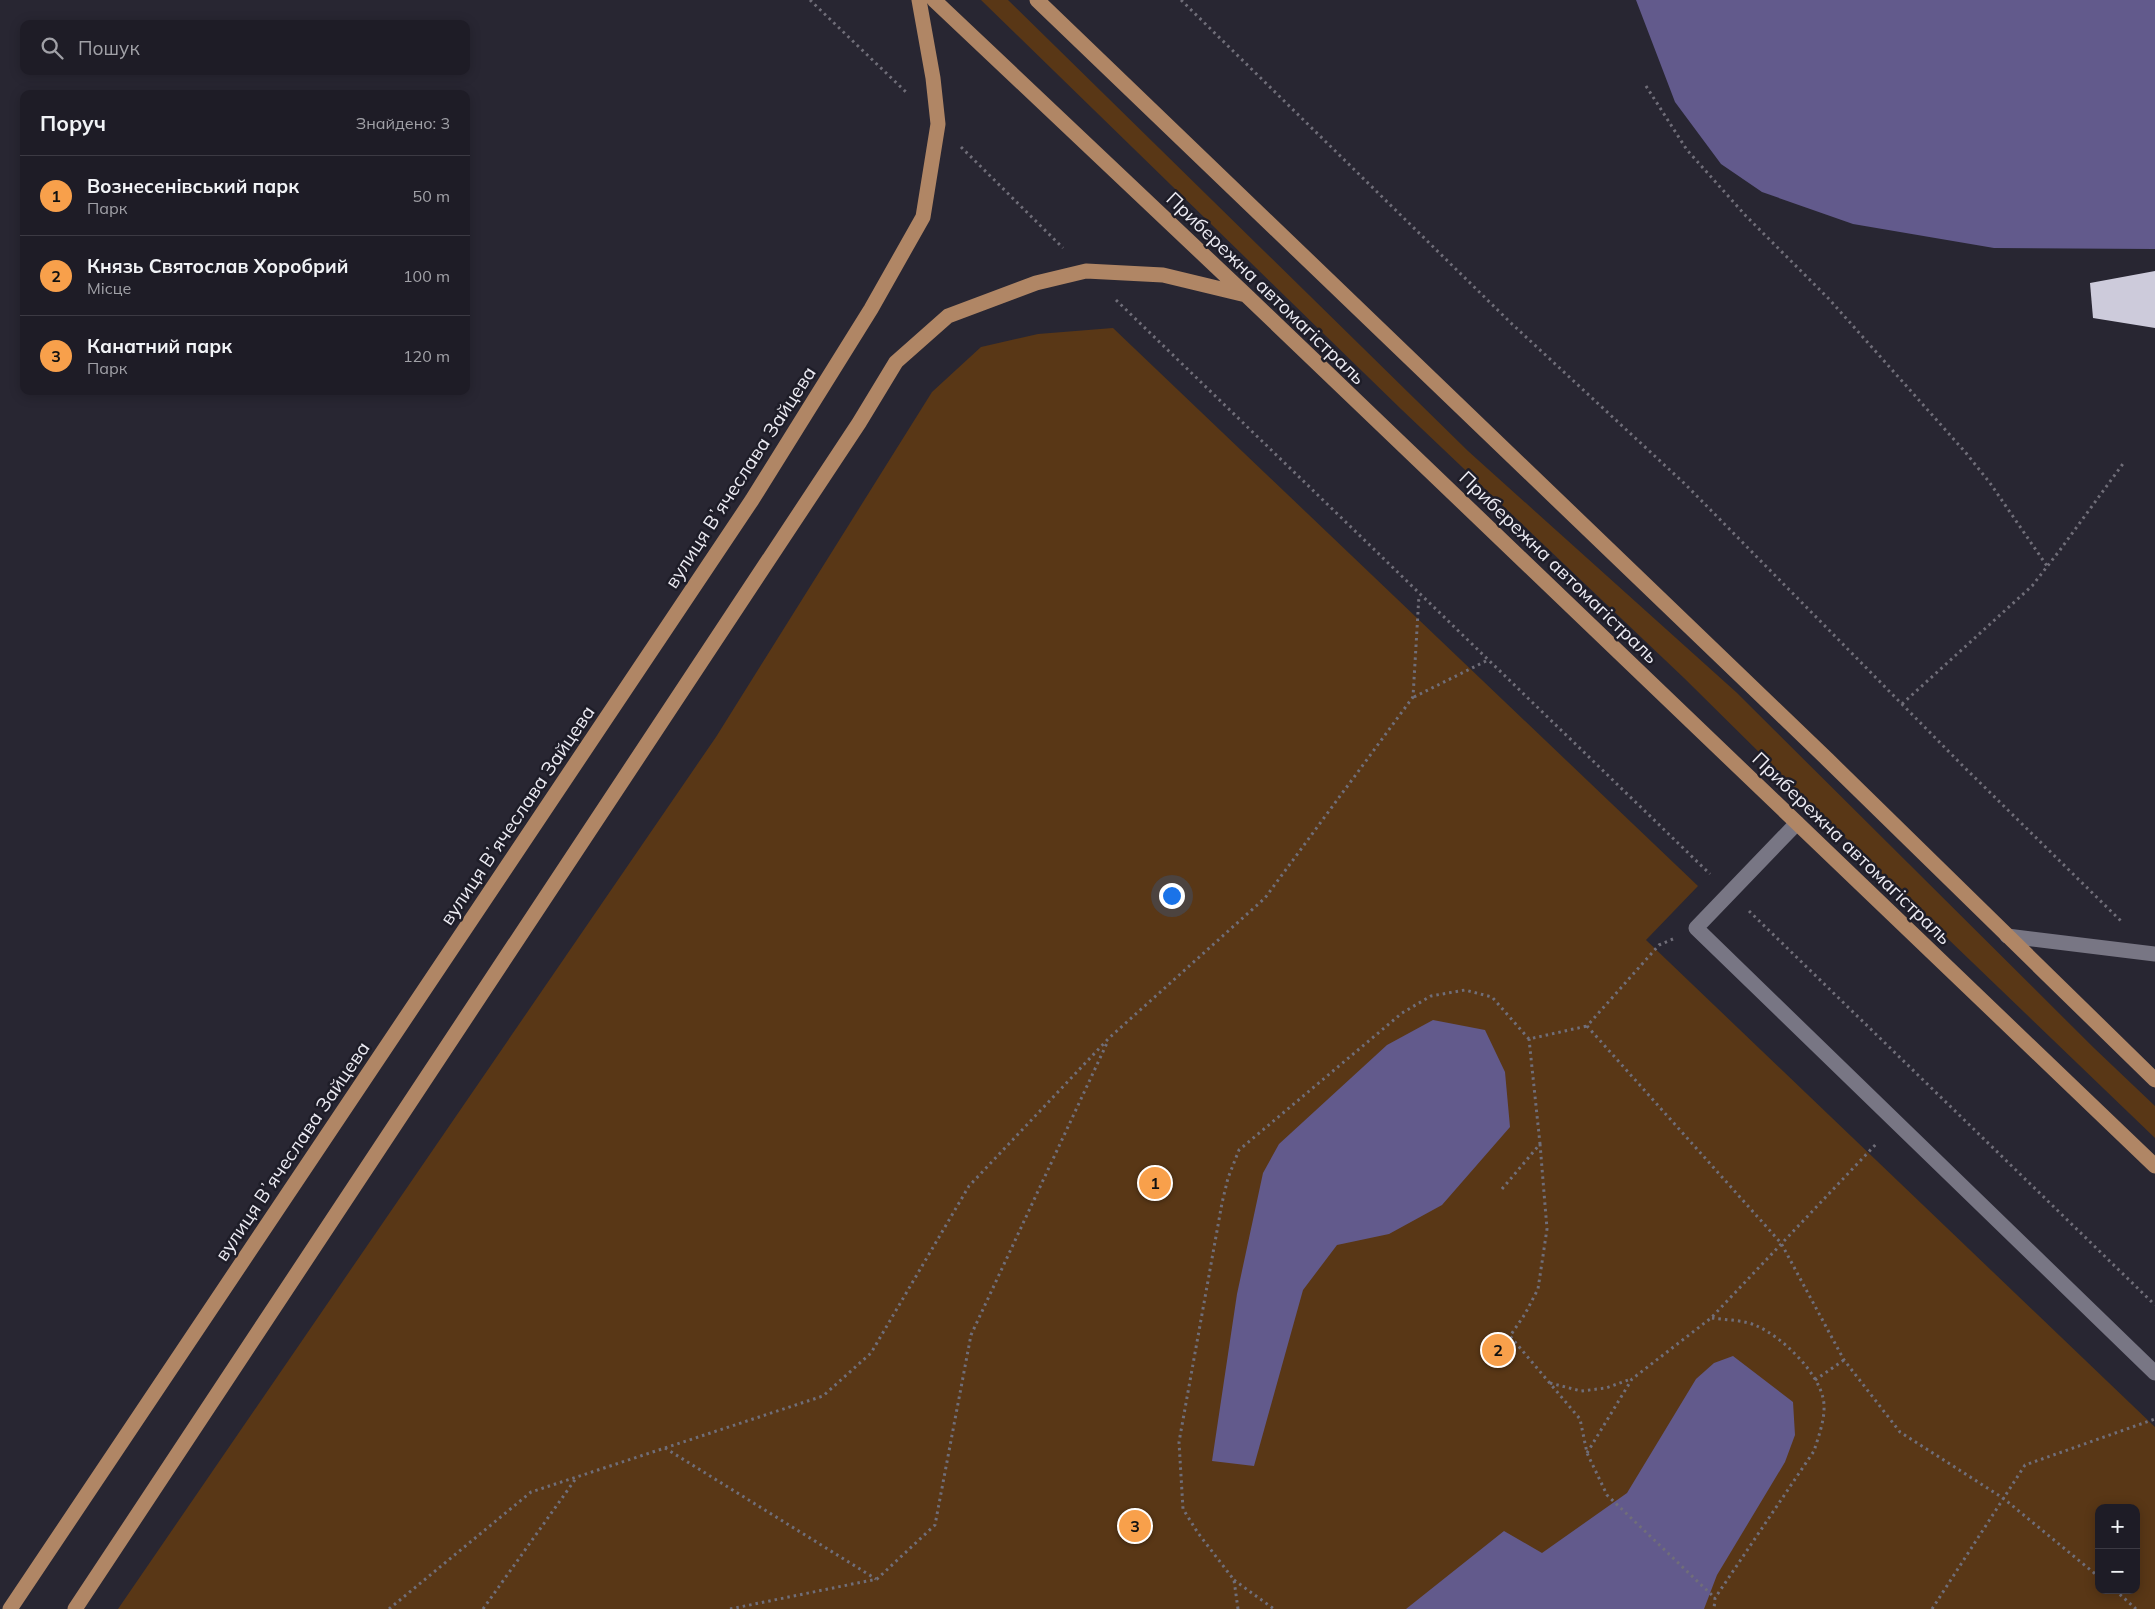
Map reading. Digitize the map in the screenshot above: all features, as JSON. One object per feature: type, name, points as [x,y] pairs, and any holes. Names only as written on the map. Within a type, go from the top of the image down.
[{"type":"main road","name":"вулиця Вʼячеслава Зайцева","points":[[10,1609],[752,500],[871,309],[923,217],[938,124],[933,78],[919,0]]},
{"type":"main road","name":"Прибережна автомагістраль","points":[[934,0],[1246,295],[2155,1166]]},
{"type":"main road","points":[[1037,0],[1828,760],[2155,1080]]},
{"type":"main road","points":[[75,1609],[854,432],[896,362],[948,316],[1036,283],[1086,272],[1163,275],[1246,295]]},
{"type":"lane","points":[[1797,822],[1696,928],[2155,1373]]},
{"type":"lane","points":[[2007,936],[2155,954]]},
{"type":"path","points":[[810,0],[938,124],[1086,272],[2155,1305]]},
{"type":"path","points":[[1181,0],[1512,324],[1685,484],[1902,704],[2127,926]]},
{"type":"path","points":[[1646,86],[1687,150],[1746,216],[1828,300],[1966,453],[1990,483],[2047,566]]},
{"type":"path","points":[[1902,704],[2032,586],[2125,461]]},
{"type":"path","points":[[1413,697],[1419,595]]},
{"type":"path","points":[[389,1609],[530,1492],[822,1396],[871,1353],[969,1186],[1109,1038],[1265,898],[1413,697],[1488,660]]},
{"type":"path","points":[[1529,1038],[1587,1026],[1659,945],[1696,928]]},
{"type":"path","points":[[1274,1609],[1234,1580],[1198,1533],[1183,1509],[1178,1442],[1228,1178],[1239,1150],[1402,1013],[1431,996],[1465,990],[1492,997],[1529,1038],[1547,1229],[1538,1288],[1525,1314],[1510,1336],[1580,1419],[1587,1453],[1607,1495],[1715,1598]]},
{"type":"path","points":[[1587,1026],[1781,1243],[1844,1360],[1900,1432],[2003,1498],[2095,1574]]},
{"type":"path","points":[[730,1609],[877,1580],[935,1525],[971,1335],[1109,1038]]},
{"type":"path","points":[[1550,1383],[1581,1392],[1606,1388],[1632,1379],[1711,1318],[1897,1122]]},
{"type":"path","points":[[1502,1189],[1540,1144]]},
{"type":"path","points":[[1711,1318],[1756,1326],[1788,1346],[1815,1380],[1824,1399],[1822,1428],[1814,1451],[1715,1598],[1714,1609]]},
{"type":"path","points":[[1815,1380],[1844,1360]]},
{"type":"path","points":[[1587,1453],[1632,1379]]},
{"type":"path","points":[[1932,1609],[2026,1465],[2155,1419]]},
{"type":"path","points":[[665,1448],[877,1580]]},
{"type":"path","points":[[483,1609],[578,1476]]},
{"type":"path","points":[[1234,1580],[1238,1609]]},
{"type":"path","points":[[2120,1594],[2136,1609]]},
{"type":"shaded area","points":[[981,0],[1008,0],[1468,451],[1736,692],[2094,1048],[2155,1106],[2155,1138],[1946,937],[1684,678],[1401,409]]},
{"type":"shaded area","points":[[1636,0],[2155,0],[2155,249],[1994,248],[1853,224],[1762,192],[1721,164],[1675,102]]},
{"type":"shaded area","points":[[1113,328],[1698,886],[1646,940],[2155,1427],[2155,1609],[118,1609],[716,737],[932,392],[981,347],[1038,334]]},
{"type":"shaded area","points":[[1433,1020],[1485,1030],[1505,1072],[1510,1127],[1442,1205],[1389,1234],[1337,1245],[1303,1290],[1254,1466],[1212,1461],[1237,1294],[1263,1173],[1279,1144],[1387,1045]]},
{"type":"shaded area","points":[[1733,1356],[1793,1402],[1795,1435],[1785,1462],[1717,1575],[1704,1609],[1406,1609],[1504,1531],[1542,1553],[1627,1493],[1696,1379],[1714,1363]]},
{"type":"building","points":[[2155,271],[2155,328],[2093,318],[2090,283]]},
{"type":"place","name":"Вознесенівський парк","points":[[1155,1183]]},
{"type":"place","name":"Князь Святослав Хоробрий","points":[[1498,1350]]},
{"type":"place","name":"Канатний парк","points":[[1135,1526]]}]
